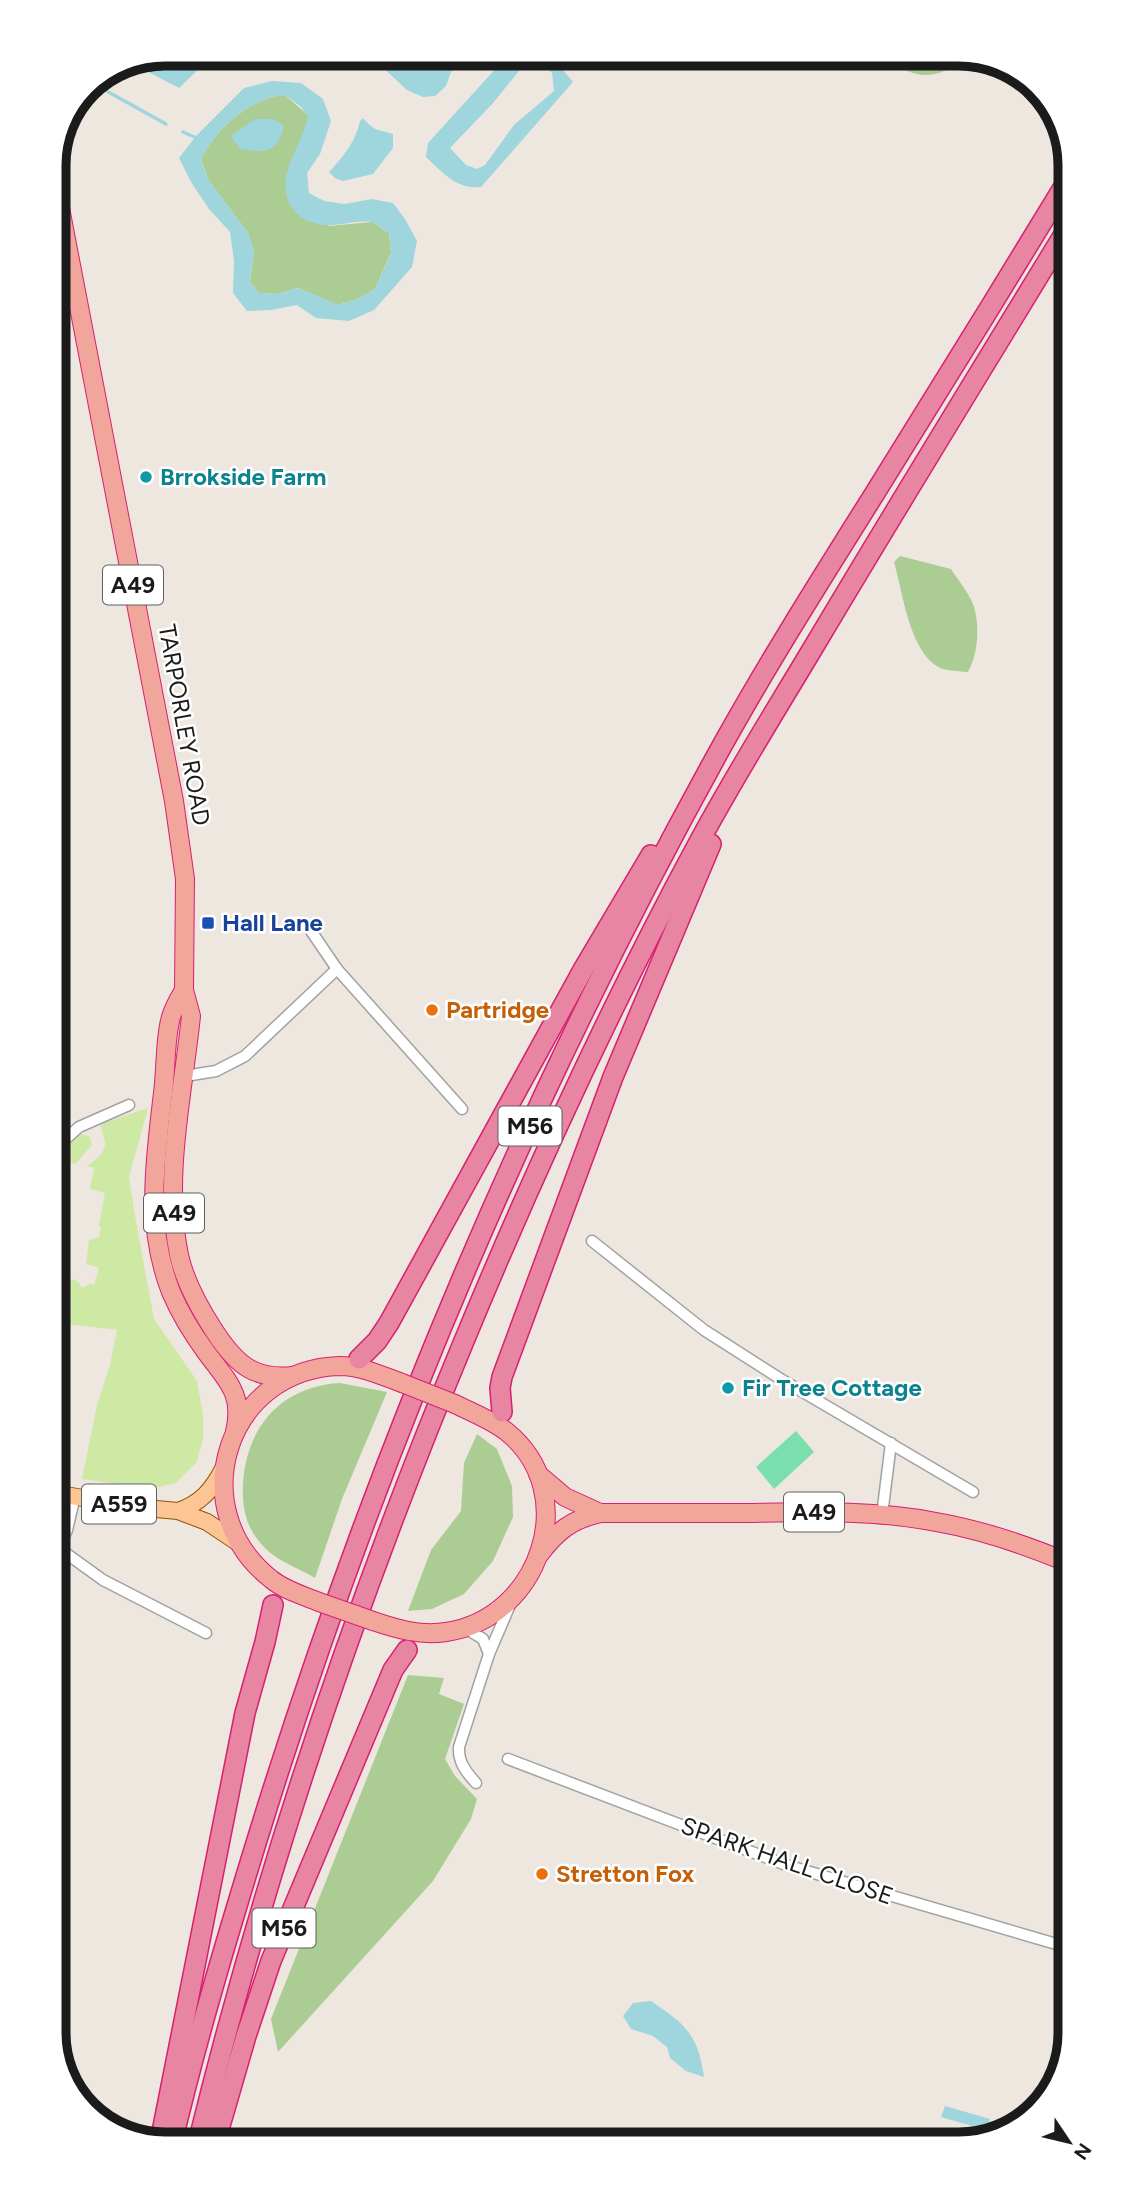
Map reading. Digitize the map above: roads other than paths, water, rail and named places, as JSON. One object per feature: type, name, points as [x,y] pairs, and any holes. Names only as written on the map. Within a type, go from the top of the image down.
[{"type":"highway","name":"M56","points":[[175,2131],[218,1969],[322,1640],[409,1408],[469,1261],[543,1099],[641,898],[725,740],[788,632],[1058,196]]},
{"type":"highway","name":"TARPORLEY ROAD","points":[[67,244],[176,812],[185,879],[184,990],[191,1016],[176,1149],[173,1204],[180,1257],[199,1307],[237,1360],[260,1374],[293,1376]]},
{"type":"highway","name":"M56","points":[[201,2131],[263,1905],[323,1716],[431,1420],[518,1213],[653,932],[748,752],[1058,244]]},
{"type":"highway","name":"M56","points":[[350,1363],[377,1341],[389,1323],[621,902],[725,740]]},
{"type":"highway","name":"M56","points":[[502,1412],[502,1377],[554,1232],[613,1077],[748,752]]},
{"type":"highway","name":"TARPORLEY ROAD","points":[[184,990],[172,1015],[163,1090],[154,1174],[156,1241],[180,1311],[234,1392],[239,1413],[236,1432]]},
{"type":"highway","points":[[350,1363],[362,1370],[456,1404],[508,1433],[524,1451],[538,1474],[545,1514],[545,1530],[539,1555],[529,1577],[515,1597],[491,1617],[465,1628],[437,1633],[402,1631],[319,1602],[282,1587],[268,1577],[233,1534],[226,1514],[222,1486],[223,1469],[244,1416],[258,1401],[293,1376],[350,1363]]},
{"type":"highway","points":[[502,1412],[508,1433]]},
{"type":"highway","name":"A49","points":[[538,1474],[565,1497],[601,1513]]},
{"type":"highway","name":"A49","points":[[539,1555],[562,1528],[584,1516],[601,1513],[827,1511],[936,1522],[979,1531],[1058,1559]]},
{"type":"highway","points":[[163,2131],[245,1713],[273,1605],[268,1577]]},
{"type":"highway","points":[[407,1650],[437,1633]]},
{"type":"highway","name":"M56","points":[[218,2131],[246,2036],[288,1918],[393,1670],[407,1650]]},
{"type":"main road","name":"A559","points":[[178,1511],[190,1507],[208,1494],[223,1469]]},
{"type":"main road","name":"A559","points":[[67,1495],[134,1507],[178,1511],[207,1522],[240,1544]]},
{"type":"street","points":[[307,925],[337,969],[462,1109]]},
{"type":"street","points":[[163,1090],[185,1076],[216,1071],[245,1056],[337,969]]},
{"type":"street","points":[[66,1138],[79,1127],[129,1105]]},
{"type":"street","points":[[592,1241],[704,1330],[779,1378],[973,1492]]},
{"type":"street","points":[[882,1515],[891,1443]]},
{"type":"street","points":[[66,1532],[67,1495]]},
{"type":"street","points":[[66,1551],[103,1580],[206,1633]]},
{"type":"street","points":[[476,1783],[464,1769],[458,1754],[459,1747],[489,1654],[515,1597]]},
{"type":"street","points":[[465,1628],[483,1639],[489,1654]]},
{"type":"street","name":"SPARK HALL CLOSE","points":[[508,1759],[786,1865],[1058,1944]]},
{"type":"water","points":[[166,66],[202,66],[179,88],[144,69]]},
{"type":"water","points":[[382,66],[455,66],[446,86],[435,96],[423,97],[407,90]]},
{"type":"water","points":[[498,66],[523,66],[493,103],[450,148],[466,165],[477,169],[485,165],[514,125],[554,91],[552,73],[545,66],[559,66],[573,82],[481,187],[457,183],[426,157],[428,143]]},
{"type":"water","points":[[272,81],[301,83],[323,99],[331,121],[320,154],[307,173],[309,193],[324,201],[344,204],[372,199],[393,203],[405,219],[417,241],[412,267],[374,310],[349,321],[316,318],[297,305],[247,311],[233,293],[234,261],[230,232],[209,209],[179,158],[196,136],[244,88]],"holes":[[[285,95],[308,116],[286,178],[287,198],[291,206],[312,222],[332,225],[370,222],[389,233],[391,254],[375,289],[358,299],[339,305],[298,288],[278,294],[259,293],[250,282],[254,251],[248,233],[209,181],[201,160],[215,137],[247,108],[272,97]]]},
{"type":"water","points":[[363,118],[374,128],[393,134],[393,148],[373,174],[343,181],[335,178],[329,172],[348,148]]},
{"type":"water","points":[[255,119],[273,119],[284,126],[274,147],[264,151],[240,149],[231,136]]},
{"type":"water","points":[[651,2001],[681,2024],[694,2040],[704,2077],[686,2071],[670,2058],[667,2047],[653,2036],[631,2029],[623,2016],[633,2003]]},
{"type":"water","points":[[945,2106],[990,2119],[987,2127],[982,2129],[941,2117]]},
{"type":"waterway","points":[[103,89],[166,124]]},
{"type":"waterway","points":[[183,132],[199,139]]},
{"type":"place","name":"Brrokside Farm","points":[[146,477]]},
{"type":"place","name":"Hall Lane","points":[[208,923]]},
{"type":"place","name":"Partridge","points":[[432,1010]]},
{"type":"place","name":"Fir Tree Cottage","points":[[728,1388]]},
{"type":"place","name":"Stretton Fox","points":[[542,1874]]}]
